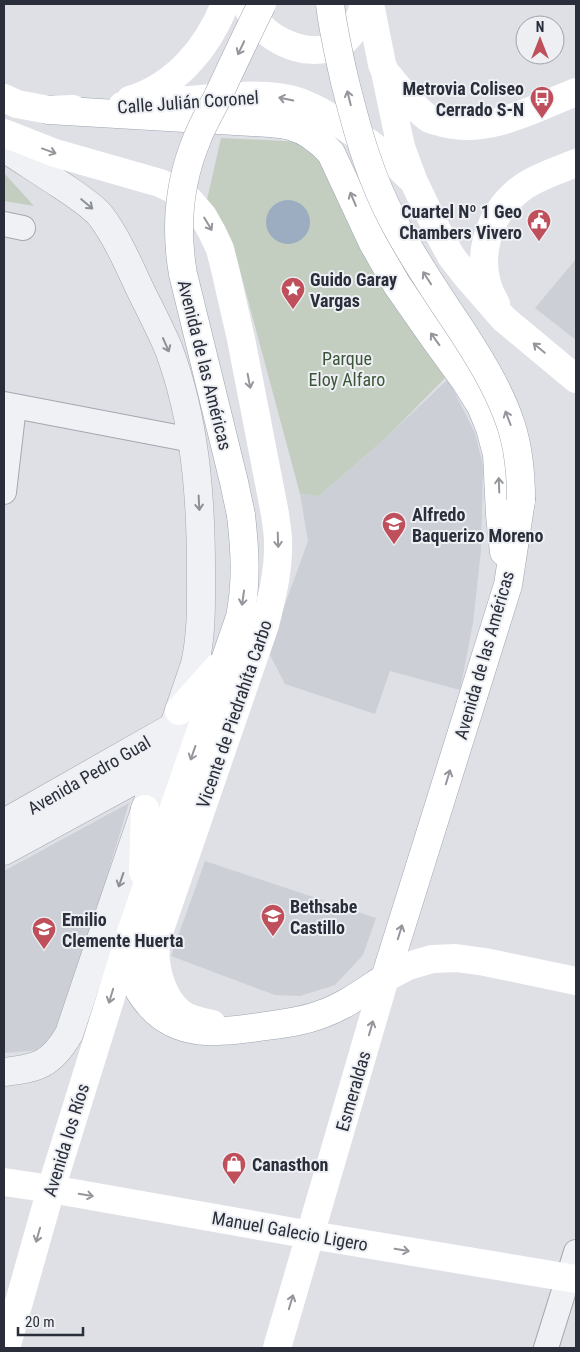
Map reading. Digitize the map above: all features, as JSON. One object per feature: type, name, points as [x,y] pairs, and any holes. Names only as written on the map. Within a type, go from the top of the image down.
[{"type":"main road","points":[[49,110],[86,109],[117,104],[142,96],[173,77],[187,65],[202,48],[219,19],[225,4]]},
{"type":"main road","points":[[246,4],[249,13],[274,37],[305,50],[320,51],[332,48],[346,40],[360,19],[364,4]]},
{"type":"main road","name":"Avenida de las Américas","points":[[131,932],[240,617],[244,596],[246,570],[241,515],[183,274],[179,251],[179,230],[182,187],[186,169],[197,139],[262,4]]},
{"type":"main road","name":"Avenida de las Américas","points":[[330,4],[350,102],[361,142],[374,178],[392,220],[415,260],[493,381],[511,426],[517,448],[520,471],[521,500],[508,586],[385,978]]},
{"type":"main road","points":[[370,4],[401,147],[414,182],[451,256],[504,319],[576,379]]},
{"type":"main road","points":[[384,72],[418,109],[430,119],[449,124],[471,126],[492,124],[576,92]]},
{"type":"main road","name":"Calle Julián Coronel","points":[[86,109],[238,96],[260,96],[300,102],[322,112],[372,144],[414,182]]},
{"type":"main road","points":[[4,98],[17,104],[49,110],[270,123],[291,126],[305,132],[320,142],[331,153],[370,236],[398,285],[481,406],[490,428],[497,454],[500,515],[508,586]]},
{"type":"main road","name":"Vicente de Piedrahíta Carbo","points":[[4,133],[55,153],[160,183],[176,191],[191,202],[203,216],[220,249],[226,269],[276,514],[277,566],[273,595],[265,625],[156,941],[156,961],[161,981],[174,1007],[184,1015],[197,1021],[245,1029],[298,1022],[323,1014],[345,1003],[408,966],[432,959],[456,958],[485,962],[576,981]]},
{"type":"main road","points":[[504,319],[491,296],[486,275],[484,258],[486,241],[492,225],[500,210],[524,186],[576,163]]},
{"type":"main road","points":[[176,719],[225,660]]},
{"type":"main road","points":[[142,902],[145,809]]},
{"type":"main road","points":[[131,932],[131,968],[143,998],[153,1009],[175,1025],[190,1029],[217,1032],[245,1029]]},
{"type":"main road","name":"Avenida los Ríos","points":[[6,1348],[51,1188],[131,932]]},
{"type":"main road","name":"Esmeraldas","points":[[278,1348],[385,978]]},
{"type":"main road","name":"Manuel Galecio Ligero","points":[[4,1182],[51,1188],[311,1235],[572,1279]]},
{"type":"street","points":[[4,148],[82,200],[99,214],[112,233],[168,349],[179,379],[196,464],[201,545],[201,627],[195,664],[69,1034],[60,1049],[47,1061],[29,1069],[4,1072]]},
{"type":"street","points":[[4,492],[9,405],[192,440]]},
{"type":"street","name":"Avenida Pedro Gual","points":[[4,823],[176,719]]},
{"type":"street","name":"Avenida Pedro Gual","points":[[4,851],[160,766]]},
{"type":"street","points":[[546,1348],[572,1279],[576,1252]]},
{"type":"shaded area","points":[[576,259],[576,340],[535,308]]},
{"type":"shaded area","name":"Alfredo Baquerizo Moreno","points":[[448,379],[475,433],[483,465],[481,550],[473,623],[460,690],[390,671],[375,714],[285,684],[268,651],[308,541],[300,494],[319,496],[389,435]]},
{"type":"shaded area","name":"Emilio Clemente Huerta","points":[[129,803],[61,1029],[41,1050],[4,1053],[4,871]]},
{"type":"shaded area","name":"Bethsabe Castillo","points":[[205,861],[376,918],[363,955],[335,985],[300,996],[275,995],[171,956]]},
{"type":"green space","name":"Parque Eloy Alfaro","points":[[221,138],[303,142],[330,171],[362,247],[445,378],[389,435],[319,496],[300,494],[234,248],[206,204]]},
{"type":"green space","points":[[4,173],[34,206],[4,201]]},
{"type":"water","points":[[292,200],[304,206],[309,213],[309,231],[304,238],[297,243],[284,244],[276,241],[269,234],[266,218],[269,210],[276,203]]},
{"type":"place","name":"Metrovia Coliseo Cerrado S-N","points":[[542,119]]},
{"type":"place","name":"Cuartel Nº 1 Geo Chambers Vivero","points":[[539,242]]},
{"type":"place","name":"Guido Garay Vargas","points":[[293,310]]},
{"type":"place","name":"Alfredo Baquerizo Moreno","points":[[394,545]]},
{"type":"place","name":"Bethsabe Castillo","points":[[273,937]]},
{"type":"place","name":"Emilio Clemente Huerta","points":[[44,950]]},
{"type":"place","name":"Canasthon","points":[[234,1185]]}]
